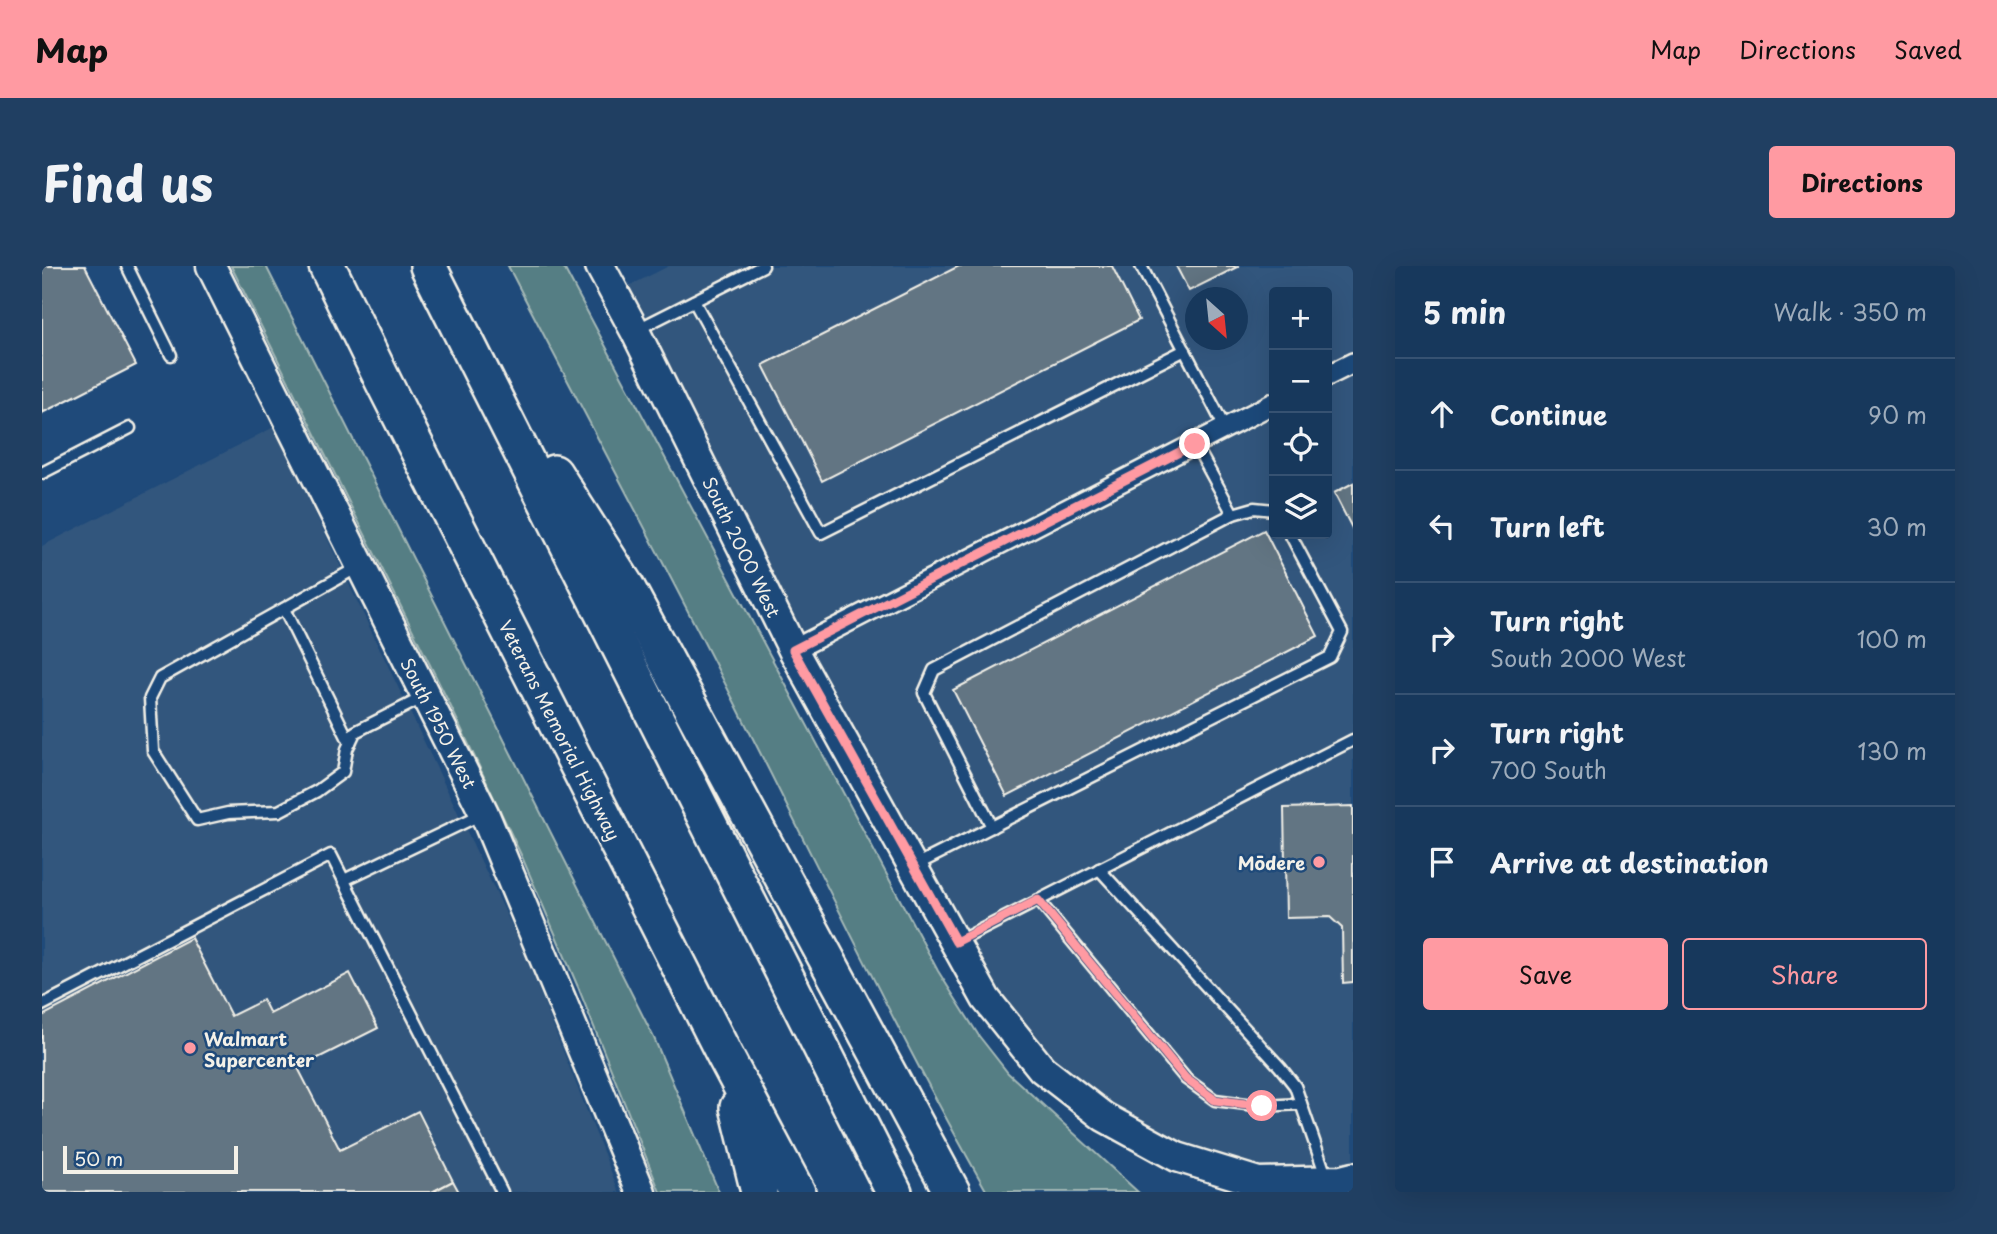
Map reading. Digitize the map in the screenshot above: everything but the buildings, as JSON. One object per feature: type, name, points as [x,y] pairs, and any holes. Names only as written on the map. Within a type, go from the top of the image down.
[{"type":"highway","name":"Veterans Memorial Highway","points":[[327,266],[725,1056],[797,1192]]},
{"type":"highway","points":[[428,266],[894,1192]]},
{"type":"highway","points":[[446,302],[627,588],[952,1192]]},
{"type":"highway","points":[[725,1056],[759,1192]]},
{"type":"street","name":"South 1950 West","points":[[211,266],[484,813],[641,1192]]},
{"type":"street","name":"South 2000 West","points":[[600,266],[793,650],[986,999],[1042,1069],[1104,1117],[1177,1157],[1258,1182],[1341,1182]]},
{"type":"street","points":[[1332,374],[1353,363]]},
{"type":"street","points":[[793,650],[1269,406]]},
{"type":"lane","points":[[127,266],[171,355]]},
{"type":"lane","points":[[635,331],[763,266]]},
{"type":"lane","points":[[1141,266],[1226,428]]},
{"type":"lane","points":[[694,301],[821,533],[1185,350]]},
{"type":"lane","points":[[42,473],[130,428]]},
{"type":"lane","points":[[1195,444],[1233,514]]},
{"type":"lane","points":[[992,827],[924,693],[934,670],[1233,514],[1254,508],[1269,510]]},
{"type":"lane","points":[[914,866],[1330,657],[1342,632],[1293,539]]},
{"type":"lane","points":[[360,566],[160,678],[150,698],[153,751],[197,820],[228,813],[279,811],[317,791],[343,772],[355,732],[425,696]]},
{"type":"lane","points":[[284,609],[350,743]]},
{"type":"lane","points":[[956,942],[1353,740]]},
{"type":"lane","points":[[344,880],[484,813]]},
{"type":"lane","points":[[42,1005],[331,855],[502,1192]]},
{"type":"lane","points":[[1099,869],[1295,1086],[1301,1104],[1341,1182]]},
{"type":"lane","points":[[1038,900],[1186,1079],[1215,1100],[1262,1106],[1301,1104]]},
{"type":"shaded area","points":[[669,266],[1353,266],[1353,1177],[1258,1182],[1104,1117],[986,999],[615,293]]},
{"type":"shaded area","points":[[274,427],[520,943],[619,1192],[42,1192],[42,546]]},
{"type":"green space","points":[[231,266],[266,266],[654,1038],[719,1192],[660,1192],[578,987],[522,857],[451,707]]},
{"type":"green space","points":[[508,266],[563,266],[938,971],[979,1036],[1008,1073],[1138,1192],[987,1192],[892,1016],[713,660]]},
{"type":"place","name":"Mōdere","points":[[1319,862]]},
{"type":"place","name":"Walmart Supercenter","points":[[190,1048]]},
{"type":"route","points":[[1195,444],[793,650],[956,942],[1038,900],[1186,1079],[1215,1100],[1262,1106]]}]
